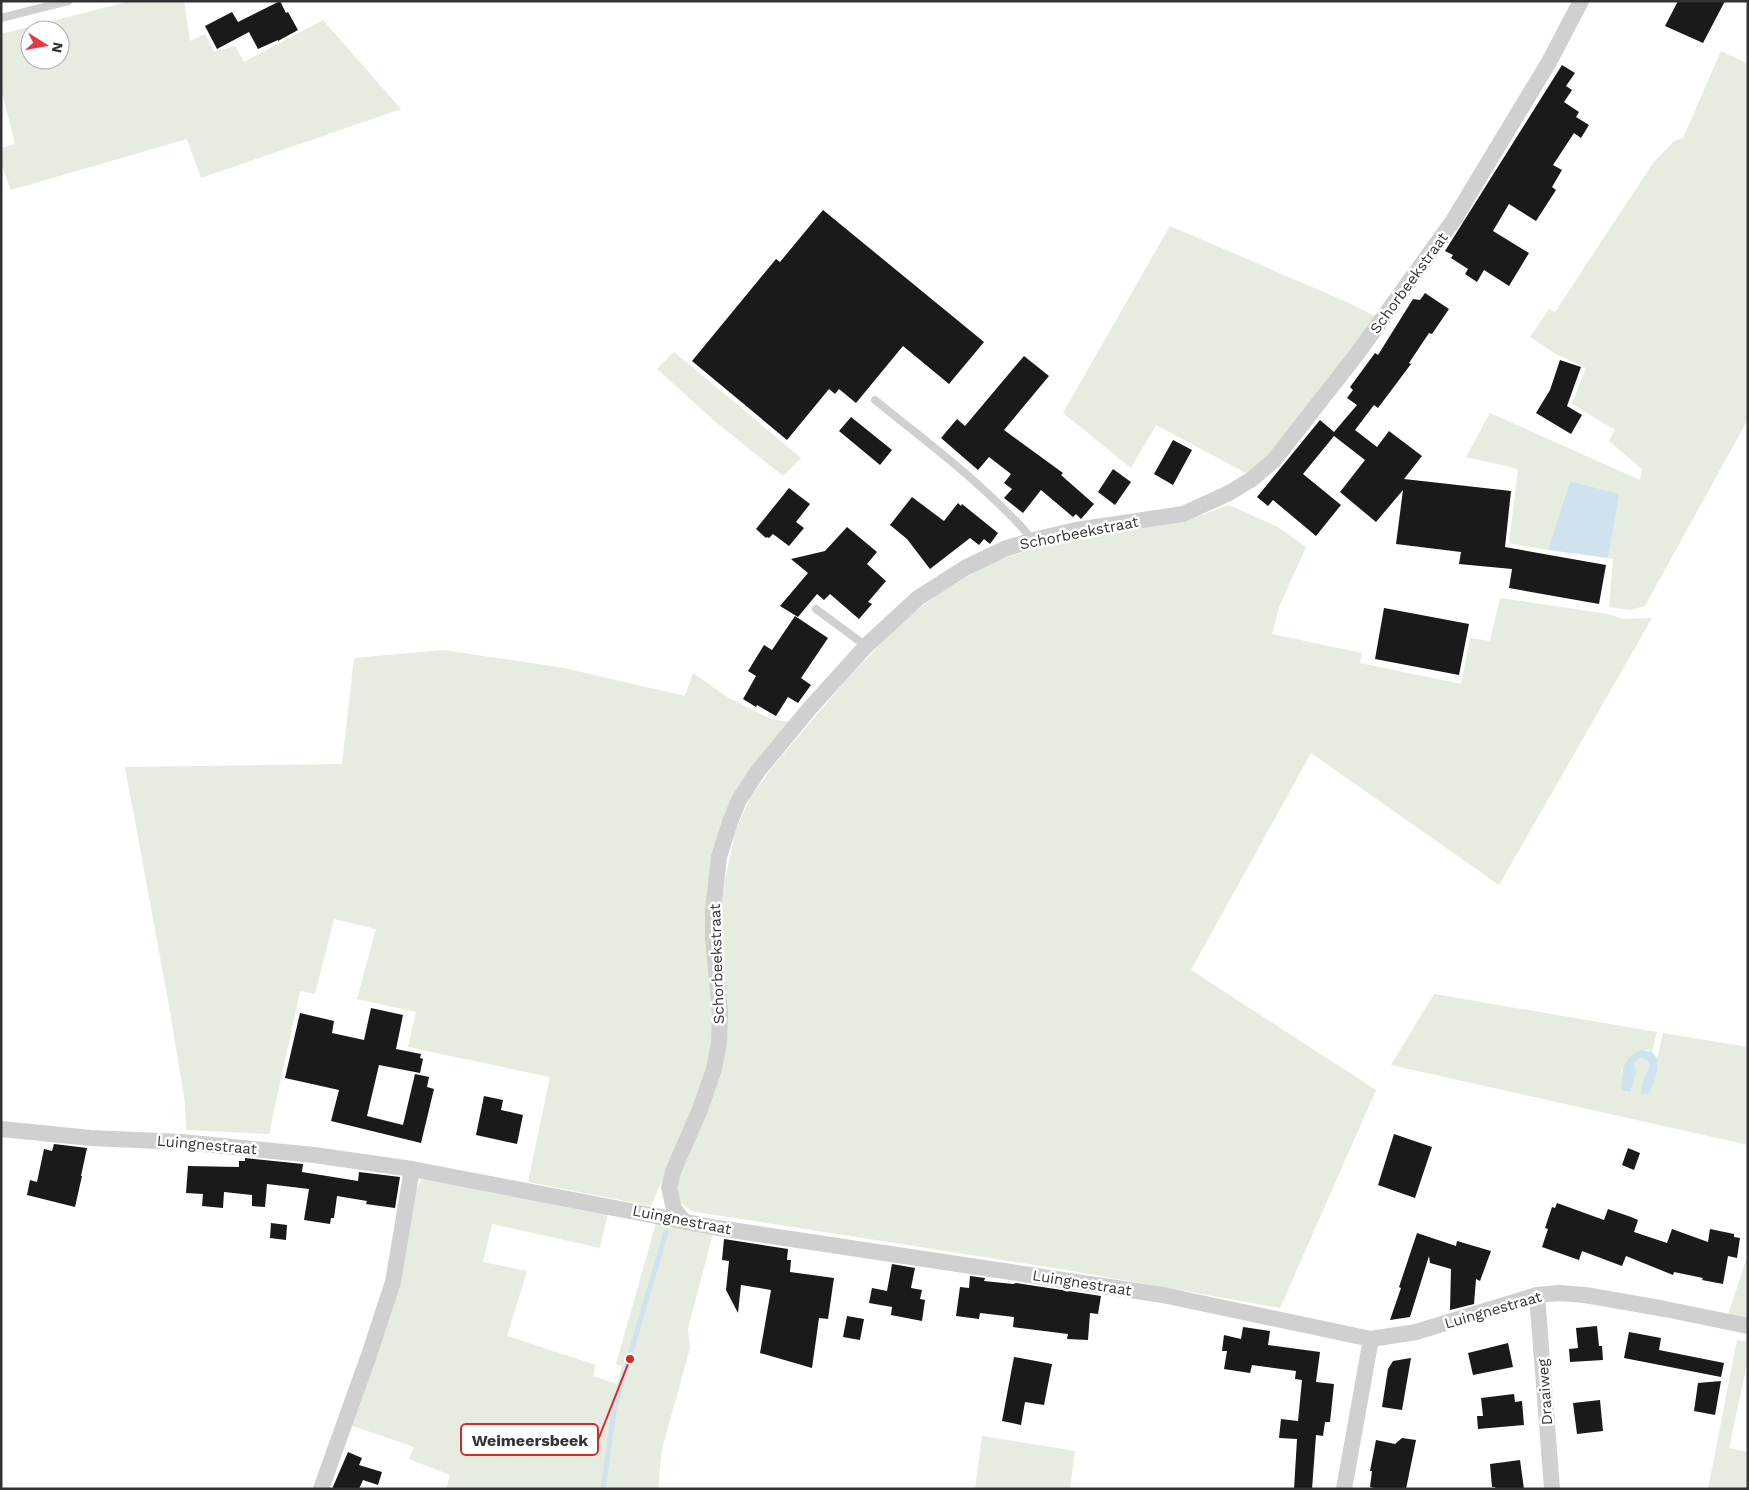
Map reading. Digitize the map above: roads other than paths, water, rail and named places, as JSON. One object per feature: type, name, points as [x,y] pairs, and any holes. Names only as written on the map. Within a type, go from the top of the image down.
[{"type":"street","name":"Schorbeekstraat","points":[[684,1221],[674,1209],[669,1187],[674,1169],[699,1112],[714,1069],[720,1043],[720,1013],[713,937],[713,911],[719,857],[739,800],[758,772],[810,708],[866,646],[918,598],[985,558],[1004,549],[1076,530],[1183,514],[1229,494],[1252,479],[1274,460],[1357,354],[1453,221],[1549,62],[1581,1]]},
{"type":"street","name":"Luingnestraat","points":[[1,1129],[91,1138],[192,1143],[314,1155],[412,1169],[718,1228],[1163,1295],[1371,1339],[1416,1332],[1537,1295],[1559,1293],[1585,1295],[1748,1326]]},
{"type":"street","points":[[321,1489],[393,1282],[412,1169]]},
{"type":"street","name":"Draaiweg","points":[[1537,1295],[1552,1489]]},
{"type":"street","points":[[1344,1489],[1371,1339]]},
{"type":"lane","points":[[1,18],[68,1]]},
{"type":"lane","points":[[876,400],[979,483],[1033,540]]},
{"type":"lane","points":[[816,609],[866,646]]},
{"type":"water","points":[[1570,481],[1619,494],[1608,558],[1548,550]]},
{"type":"water","points":[[1641,1050],[1652,1052],[1658,1062],[1652,1087],[1648,1094],[1640,1094],[1645,1075],[1650,1066],[1648,1061],[1640,1058],[1634,1063],[1636,1073],[1630,1092],[1623,1091],[1621,1088],[1625,1065],[1630,1056]]},
{"type":"waterway","points":[[603,1489],[614,1410],[666,1232]]},
{"type":"place","name":"Weimeersbeek","points":[[630,1359]]}]
